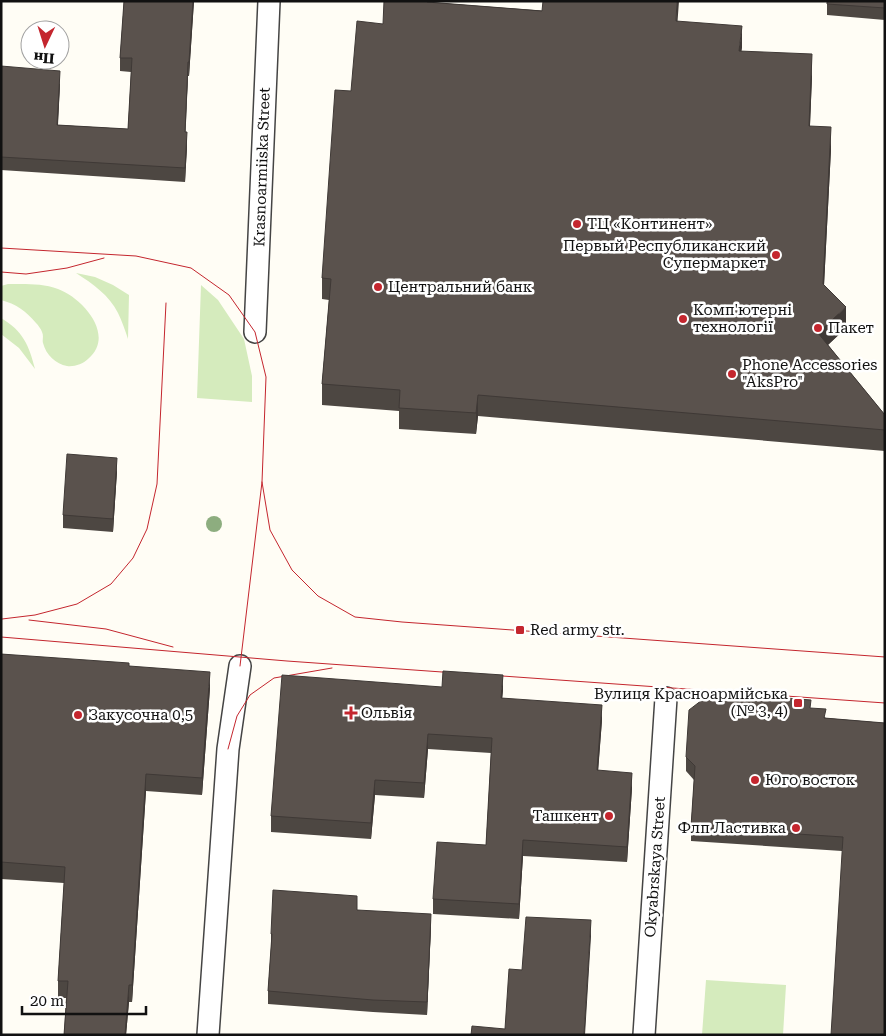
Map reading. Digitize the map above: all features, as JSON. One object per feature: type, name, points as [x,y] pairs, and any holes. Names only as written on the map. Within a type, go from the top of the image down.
[{"type":"lane","name":"Krasnoarmiiska Street","points":[[256,332],[269,1]]},
{"type":"lane","points":[[208,1035],[228,750],[240,666]]},
{"type":"lane","name":"Okyabrskaya Street","points":[[644,1035],[666,698]]},
{"type":"green space","points":[[76,273],[95,277],[129,295],[128,339],[119,316],[110,301]]},
{"type":"green space","points":[[8,284],[33,284],[52,287],[68,294],[86,309],[93,319],[99,340],[96,350],[86,361],[75,366],[63,365],[55,361],[46,351],[42,331],[39,326],[16,306],[1,300],[1,286]]},
{"type":"green space","points":[[201,285],[218,300],[244,339],[252,376],[252,402],[197,398]]},
{"type":"green space","points":[[1,318],[15,328],[24,339],[35,369],[19,348],[1,334]]},
{"type":"green space","points":[[706,980],[786,985],[783,1035],[702,1035]]},
{"type":"building","points":[[124,1],[193,1],[188,62],[185,168],[1,157],[1,66],[20,68],[20,70],[60,71],[57,125],[128,129],[132,58],[120,58]]},
{"type":"building","name":"ТЦ «Континент»","points":[[384,1],[427,1],[542,11],[543,1],[677,1],[676,21],[742,26],[739,51],[812,54],[809,126],[831,127],[823,284],[846,307],[818,333],[885,415],[885,430],[478,395],[476,413],[399,408],[400,390],[322,384],[331,279],[322,278],[335,90],[351,91],[357,21],[383,24]]},
{"type":"building","points":[[827,1],[885,1],[885,8],[827,4]]},
{"type":"building","points":[[67,454],[117,458],[113,519],[63,515]]},
{"type":"building","points":[[1,654],[129,663],[129,666],[210,672],[202,778],[146,774],[132,985],[129,985],[125,1035],[64,1035],[68,981],[58,981],[65,867],[1,862]]},
{"type":"building","points":[[443,671],[503,675],[501,698],[602,705],[597,770],[632,773],[627,847],[523,840],[519,904],[433,899],[437,842],[486,845],[492,738],[428,734],[424,783],[375,780],[371,823],[271,816],[282,675],[442,687]]},
{"type":"building","points":[[725,693],[811,700],[810,708],[826,709],[824,718],[885,723],[885,1035],[831,1035],[843,837],[691,827],[695,766],[686,757],[689,710],[702,700],[725,701]]},
{"type":"building","points":[[273,890],[357,896],[357,910],[431,914],[427,1002],[373,1000],[268,991]]},
{"type":"building","points":[[526,917],[591,920],[584,1035],[471,1035],[472,1026],[505,1029],[509,969],[522,970]]},
{"type":"tram line","points":[[1,248],[136,256],[191,268],[229,295],[255,332],[266,377],[262,482],[240,666]]},
{"type":"tram line","points":[[1,272],[26,274],[67,268],[104,258]]},
{"type":"tram line","points":[[2,619],[35,615],[77,604],[111,584],[133,558],[147,529],[157,484],[166,303]]},
{"type":"tram line","points":[[262,482],[270,530],[292,570],[318,596],[355,617],[885,657]]},
{"type":"tram line","points":[[29,620],[106,629],[173,647]]},
{"type":"tram line","points":[[1,637],[456,673]]},
{"type":"tram line","points":[[228,749],[237,716],[250,695],[274,678],[332,668]]},
{"type":"tram line","points":[[488,675],[885,703]]},
{"type":"place","name":"ТЦ «Континент»","points":[[577,224]]},
{"type":"place","name":"Первый Республиканский Супермаркет","points":[[776,255]]},
{"type":"place","name":"Центральний банк","points":[[378,287]]},
{"type":"place","name":"Комп'ютерні технології","points":[[683,319]]},
{"type":"place","name":"Пакет","points":[[818,328]]},
{"type":"place","name":"Phone Accessories \"AksPro\"","points":[[732,374]]},
{"type":"place","name":"Red army str.","points":[[520,630]]},
{"type":"place","name":"Вулиця Красноармійська (№ 3, 4)","points":[[798,703]]},
{"type":"place","name":"Ольвія","points":[[351,713]]},
{"type":"place","name":"Закусочна 0,5","points":[[78,715]]},
{"type":"place","name":"Юго восток","points":[[755,780]]},
{"type":"place","name":"Ташкент","points":[[609,816]]},
{"type":"place","name":"Флп Ластивка","points":[[796,828]]}]
